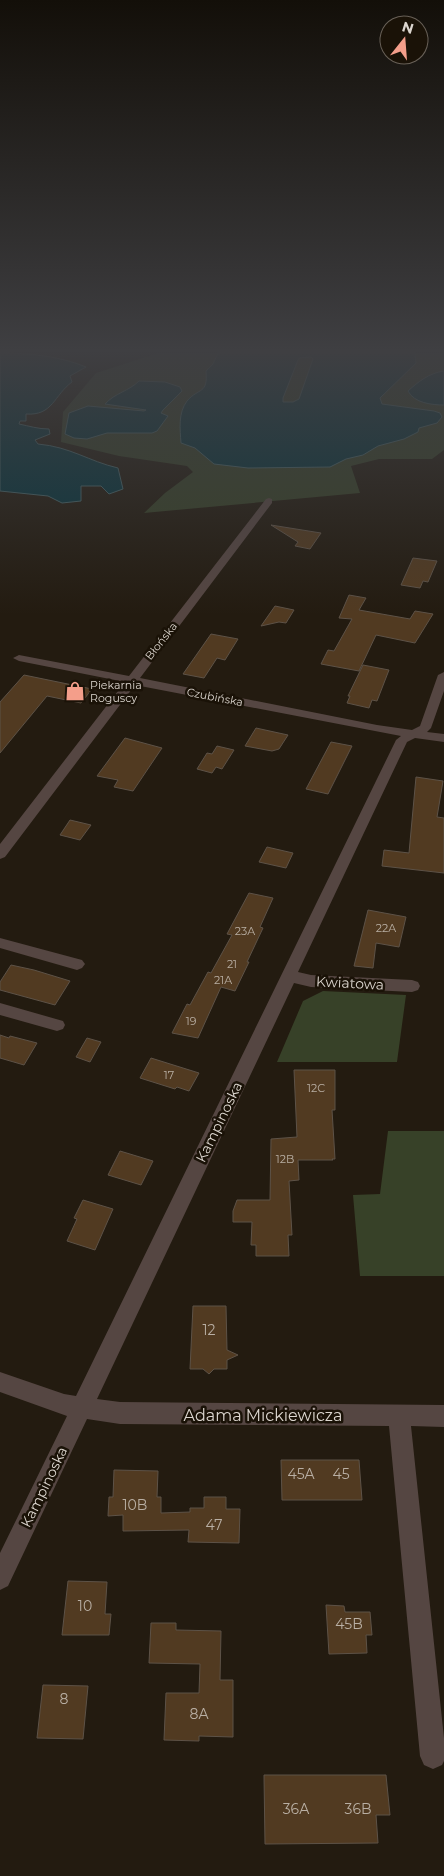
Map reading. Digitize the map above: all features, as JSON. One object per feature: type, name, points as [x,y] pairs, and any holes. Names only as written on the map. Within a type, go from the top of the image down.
[{"type":"street","name":"Błońska","points":[[0,854],[269,501]]},
{"type":"street","name":"Czubińska","points":[[19,658],[377,729],[444,738]]},
{"type":"street","name":"Kampinoska","points":[[0,1578],[402,740],[425,728],[444,675]]},
{"type":"street","points":[[0,943],[77,964]]},
{"type":"street","name":"Kwiatowa","points":[[290,976],[311,981],[412,986]]},
{"type":"street","points":[[0,1009],[57,1025]]},
{"type":"street","name":"Adama Mickiewicza","points":[[0,1382],[64,1406],[120,1413],[444,1416]]},
{"type":"street","points":[[399,1416],[433,1756]]},
{"type":"green space","points":[[444,441],[444,450],[432,459],[379,459],[351,466],[360,493],[144,513],[165,493],[193,472],[187,466],[119,456],[61,442]]},
{"type":"green space","points":[[323,991],[406,995],[397,1062],[277,1062],[303,1001]]},
{"type":"green space","points":[[388,1131],[444,1131],[444,1276],[360,1276],[353,1195],[380,1194]]},
{"type":"water","points":[[0,441],[35,441],[38,444],[70,451],[118,468],[123,489],[109,494],[101,486],[81,486],[81,501],[62,503],[48,496],[0,491]]},
{"type":"water","points":[[181,441],[398,441],[378,446],[363,455],[346,459],[330,467],[248,468],[214,464],[195,448],[181,443]]},
{"type":"building","points":[[271,525],[321,533],[310,549],[295,546],[298,542]]},
{"type":"building","points":[[413,558],[437,561],[428,582],[423,581],[420,588],[401,585]]},
{"type":"building","points":[[349,595],[366,598],[359,610],[410,619],[415,611],[433,614],[415,643],[376,635],[359,671],[321,664],[328,650],[334,651],[352,619],[339,618]]},
{"type":"building","points":[[275,606],[294,610],[286,623],[279,622],[261,626]]},
{"type":"building","points":[[211,634],[238,639],[225,660],[217,658],[204,678],[183,674]]},
{"type":"building","points":[[363,665],[389,670],[377,701],[372,700],[369,708],[347,703],[350,696],[348,696]]},
{"type":"building","points":[[24,675],[92,689],[81,703],[47,696],[0,753],[0,702]]},
{"type":"building","points":[[256,728],[288,735],[279,749],[272,751],[245,746]]},
{"type":"building","points":[[125,738],[162,748],[133,791],[114,787],[118,780],[97,776]]},
{"type":"building","points":[[331,742],[352,746],[328,794],[306,789]]},
{"type":"building","points":[[217,746],[234,750],[222,769],[216,767],[212,773],[197,769],[207,753],[212,754]]},
{"type":"building","points":[[416,777],[443,781],[437,817],[444,818],[444,873],[382,866],[384,850],[409,853]]},
{"type":"building","points":[[70,820],[91,825],[80,840],[60,835]]},
{"type":"building","points":[[267,847],[293,853],[286,868],[259,862]]},
{"type":"building","points":[[249,893],[273,898],[260,927],[263,928],[235,991],[221,987],[198,1038],[172,1033],[187,1004],[190,1005],[208,972],[211,973],[232,935],[227,934]]},
{"type":"building","points":[[368,910],[406,917],[399,947],[376,943],[373,968],[354,966]]},
{"type":"building","points":[[11,965],[70,981],[55,1005],[0,990],[0,982]]},
{"type":"building","points":[[0,1035],[37,1043],[24,1065],[0,1058]]},
{"type":"building","points":[[87,1038],[101,1042],[90,1062],[76,1057]]},
{"type":"building","points":[[151,1058],[199,1073],[189,1091],[177,1087],[175,1089],[140,1078]]},
{"type":"building","points":[[294,1070],[335,1070],[335,1110],[332,1110],[335,1159],[298,1160],[299,1180],[289,1181],[292,1235],[288,1235],[289,1256],[256,1256],[256,1245],[251,1245],[252,1222],[233,1222],[233,1211],[237,1200],[270,1200],[271,1139],[297,1137]]},
{"type":"building","points":[[120,1151],[153,1161],[141,1185],[108,1175]]},
{"type":"building","points":[[83,1200],[113,1209],[95,1250],[67,1241],[77,1219],[74,1218]]},
{"type":"building","points":[[193,1306],[226,1306],[227,1350],[238,1355],[227,1360],[227,1369],[214,1369],[209,1374],[203,1369],[190,1369]]},
{"type":"building","points":[[281,1460],[359,1460],[362,1500],[282,1500]]},
{"type":"building","points":[[114,1470],[158,1471],[157,1497],[161,1497],[161,1513],[190,1512],[190,1508],[204,1508],[204,1497],[226,1497],[226,1509],[240,1509],[239,1543],[188,1542],[189,1530],[123,1531],[123,1515],[108,1516],[109,1497],[113,1497]]},
{"type":"building","points":[[68,1581],[107,1582],[105,1614],[111,1614],[109,1635],[62,1635]]},
{"type":"building","points":[[326,1605],[344,1606],[345,1612],[370,1612],[372,1635],[366,1635],[367,1653],[329,1654]]},
{"type":"building","points":[[151,1623],[176,1623],[176,1630],[221,1631],[220,1680],[233,1680],[233,1737],[199,1736],[199,1741],[164,1740],[166,1693],[199,1693],[200,1664],[149,1663]]},
{"type":"building","points":[[43,1685],[88,1686],[83,1739],[37,1738]]},
{"type":"building","points":[[264,1775],[386,1775],[390,1815],[376,1815],[378,1843],[265,1844]]},
{"type":"place","name":"Piekarnia Roguscy","points":[[75,691]]}]
